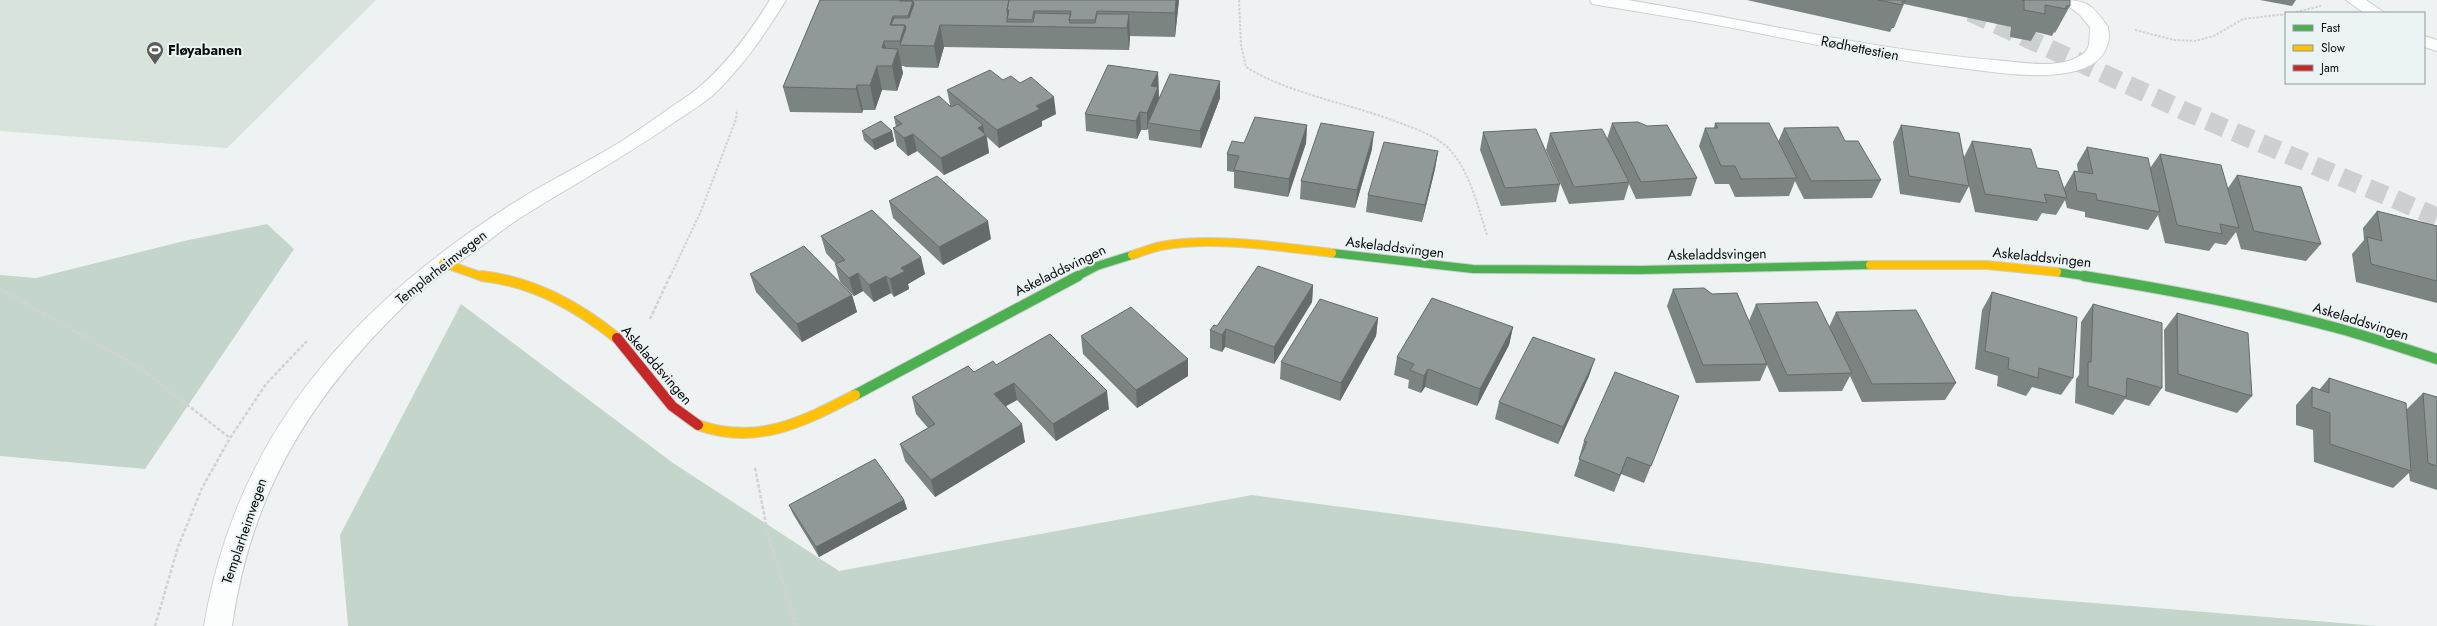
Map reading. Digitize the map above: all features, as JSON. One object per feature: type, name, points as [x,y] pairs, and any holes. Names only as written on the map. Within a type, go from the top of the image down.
[{"type":"street","name":"Templarheimvegen","points":[[218,626],[225,581],[243,526],[266,469],[295,418],[346,352],[403,294],[443,263],[519,209],[629,145],[705,92],[753,40],[778,0]]},
{"type":"street","name":"Rødhettestien","points":[[1598,0],[1730,23],[1887,54],[1977,65],[2025,68],[2062,66],[2085,62],[2097,51],[2101,43],[2094,21]]},
{"type":"street","points":[[2068,0],[2094,21]]},
{"type":"street","points":[[2354,0],[2374,12]]},
{"type":"street","points":[[2425,41],[2437,46]]},
{"type":"street","name":"Askeladdsvingen","points":[[443,263],[482,276],[498,278],[543,292],[566,302],[600,323],[617,337],[670,406],[692,424],[704,430],[722,435],[750,434],[794,424],[828,409],[1097,266],[1161,246],[1218,242],[1257,244],[1423,265],[1498,270],[1632,270],[1920,264],[2032,268],[2186,292],[2269,310],[2329,325],[2437,359]]},
{"type":"path","points":[[1239,0],[1243,61],[1254,73],[1265,79],[1406,125],[1446,145],[1467,179],[1498,270]]},
{"type":"path","points":[[2296,12],[2328,4]]},
{"type":"path","points":[[2094,21],[2176,41],[2195,41],[2212,37],[2241,19],[2258,14],[2285,14]]},
{"type":"path","points":[[633,356],[700,211],[736,119],[737,102],[705,92]]},
{"type":"path","points":[[0,289],[140,368],[230,438],[202,488],[178,547],[155,626]]},
{"type":"path","points":[[750,434],[768,534],[796,626]]},
{"type":"shaded area","name":"Fløyabanen","points":[[0,0],[376,0],[227,148],[0,131]]},
{"type":"green space","points":[[267,224],[294,249],[145,469],[0,456],[0,275],[36,278],[184,241]]},
{"type":"green space","points":[[461,304],[673,463],[839,571],[1252,495],[2009,596],[2377,626],[348,626],[340,535]]},
{"type":"building","points":[[820,0],[913,1],[908,16],[893,16],[890,25],[905,25],[900,41],[884,41],[882,48],[898,49],[892,66],[877,66],[870,85],[857,85],[856,89],[783,87]]},
{"type":"building","points":[[900,0],[1009,0],[1007,22],[1033,22],[1035,13],[1071,14],[1069,20],[1070,23],[1095,23],[1097,14],[1129,14],[1127,28],[940,25],[934,46],[900,45],[906,28],[905,25],[891,25],[894,18],[909,18],[914,4],[913,1]]},
{"type":"building","points":[[1009,0],[1176,0],[1175,13],[1097,11],[1095,20],[1069,20],[1071,11],[1034,11],[1032,20],[1007,19]]},
{"type":"building","points":[[1878,0],[1905,0],[1905,2],[1902,1],[1902,5]]},
{"type":"building","points":[[2024,0],[2070,0],[2070,6],[2066,6],[2066,9],[2045,5],[2045,14],[2024,10]]},
{"type":"building","points":[[1108,65],[1158,72],[1151,86],[1158,87],[1147,113],[1140,112],[1136,121],[1085,114]]},
{"type":"building","points":[[990,70],[1003,80],[1011,76],[1020,83],[1031,77],[1054,97],[1036,106],[1040,109],[997,130],[947,90]]},
{"type":"building","points":[[1170,74],[1220,81],[1200,131],[1148,123]]},
{"type":"building","points":[[939,96],[951,107],[958,104],[983,125],[978,128],[986,135],[941,158],[913,134],[904,138],[893,128],[902,124],[894,117]]},
{"type":"building","points":[[1255,117],[1307,125],[1289,179],[1234,170],[1239,156],[1227,154],[1232,141],[1244,143]]},
{"type":"building","points":[[881,121],[892,131],[872,140],[862,131]]},
{"type":"building","points":[[1638,122],[1647,126],[1667,125],[1697,178],[1641,182],[1612,123]]},
{"type":"building","points":[[1321,123],[1374,132],[1357,190],[1301,181]]},
{"type":"building","points":[[1715,123],[1769,123],[1797,178],[1741,179],[1735,166],[1721,166],[1705,128],[1718,128]]},
{"type":"building","points":[[1901,125],[1959,133],[1969,186],[1909,176]]},
{"type":"building","points":[[1838,127],[1845,141],[1858,141],[1881,180],[1811,181],[1784,128]]},
{"type":"building","points":[[1536,129],[1560,184],[1505,188],[1483,132]]},
{"type":"building","points":[[1602,129],[1629,182],[1574,187],[1550,133]]},
{"type":"building","points":[[1972,141],[2031,149],[2037,168],[2058,171],[2067,198],[2044,194],[2047,203],[1985,194]]},
{"type":"building","points":[[1384,142],[1438,151],[1425,205],[1368,195]]},
{"type":"building","points":[[2087,147],[2148,158],[2160,212],[2097,200],[2096,194],[2077,191],[2074,171],[2093,174]]},
{"type":"building","points":[[2160,154],[2221,165],[2239,228],[2220,224],[2222,234],[2177,225]]},
{"type":"building","points":[[2237,175],[2301,187],[2321,244],[2254,231]]},
{"type":"building","points":[[937,176],[988,221],[939,247],[889,201]]},
{"type":"building","points":[[872,210],[921,257],[901,268],[905,271],[890,279],[886,276],[869,285],[858,273],[849,278],[835,264],[845,260],[821,236]]},
{"type":"building","points":[[2377,211],[2437,226],[2437,281],[2371,264],[2367,237],[2382,241]]},
{"type":"building","points":[[804,246],[852,295],[797,324],[750,274]]},
{"type":"building","points":[[1258,266],[1313,285],[1274,347],[1226,329],[1222,335],[1210,330],[1214,325],[1217,326]]},
{"type":"building","points":[[1704,288],[1712,294],[1737,293],[1767,364],[1703,365],[1673,289]]},
{"type":"building","points":[[1992,292],[2077,317],[2073,378],[2039,368],[2038,378],[2008,369],[2009,358],[1985,351]]},
{"type":"building","points":[[1432,298],[1513,327],[1480,389],[1428,369],[1424,376],[1410,370],[1414,364],[1397,357]]},
{"type":"building","points":[[1320,299],[1378,318],[1341,383],[1281,362]]},
{"type":"building","points":[[1817,302],[1852,373],[1787,375],[1756,304]]},
{"type":"building","points":[[2093,304],[2162,323],[2162,388],[2127,378],[2126,397],[2088,386],[2088,362],[2091,362]]},
{"type":"building","points":[[1131,307],[1188,359],[1136,390],[1081,336]]},
{"type":"building","points":[[1916,310],[1956,383],[1872,384],[1836,312]]},
{"type":"building","points":[[2177,313],[2248,333],[2252,396],[2178,374]]},
{"type":"building","points":[[1050,334],[1107,391],[1053,424],[1014,383],[994,394],[1022,424],[931,480],[900,444],[935,424],[912,397],[968,366],[974,372],[993,361],[996,365]]},
{"type":"building","points":[[1533,337],[1595,359],[1563,427],[1499,402]]},
{"type":"building","points":[[1615,372],[1679,396],[1651,466],[1627,457],[1620,475],[1579,459],[1587,442],[1584,441]]},
{"type":"building","points":[[2329,378],[2406,403],[2411,471],[2330,444],[2330,413],[2312,407],[2312,387],[2329,393]]},
{"type":"building","points":[[2423,393],[2437,397],[2437,466],[2428,463]]},
{"type":"building","points":[[875,459],[904,500],[816,547],[789,505]]},
{"type":"tunnel","points":[[1944,0],[2189,113],[2437,217]]},
{"type":"traffic: fast","points":[[1332,253],[1473,269],[1640,270],[1870,265]]},
{"type":"traffic: fast","points":[[855,395],[1097,266],[1132,255]]},
{"type":"traffic: fast","points":[[2057,272],[2226,301],[2294,316],[2369,337],[2437,359]]},
{"type":"traffic: slow","points":[[1132,255],[1161,246],[1186,243],[1257,244],[1332,253]]},
{"type":"traffic: slow","points":[[443,263],[480,276],[498,278],[550,294],[587,314],[617,338]]},
{"type":"traffic: slow","points":[[1870,265],[1987,265],[2057,272]]},
{"type":"traffic: slow","points":[[698,425],[718,432],[738,434],[758,433],[778,429],[798,422],[818,414],[855,395]]},
{"type":"traffic: jam","points":[[617,338],[672,406],[698,425]]},
{"type":"place","name":"Fløyabanen","points":[[155,65]]}]
